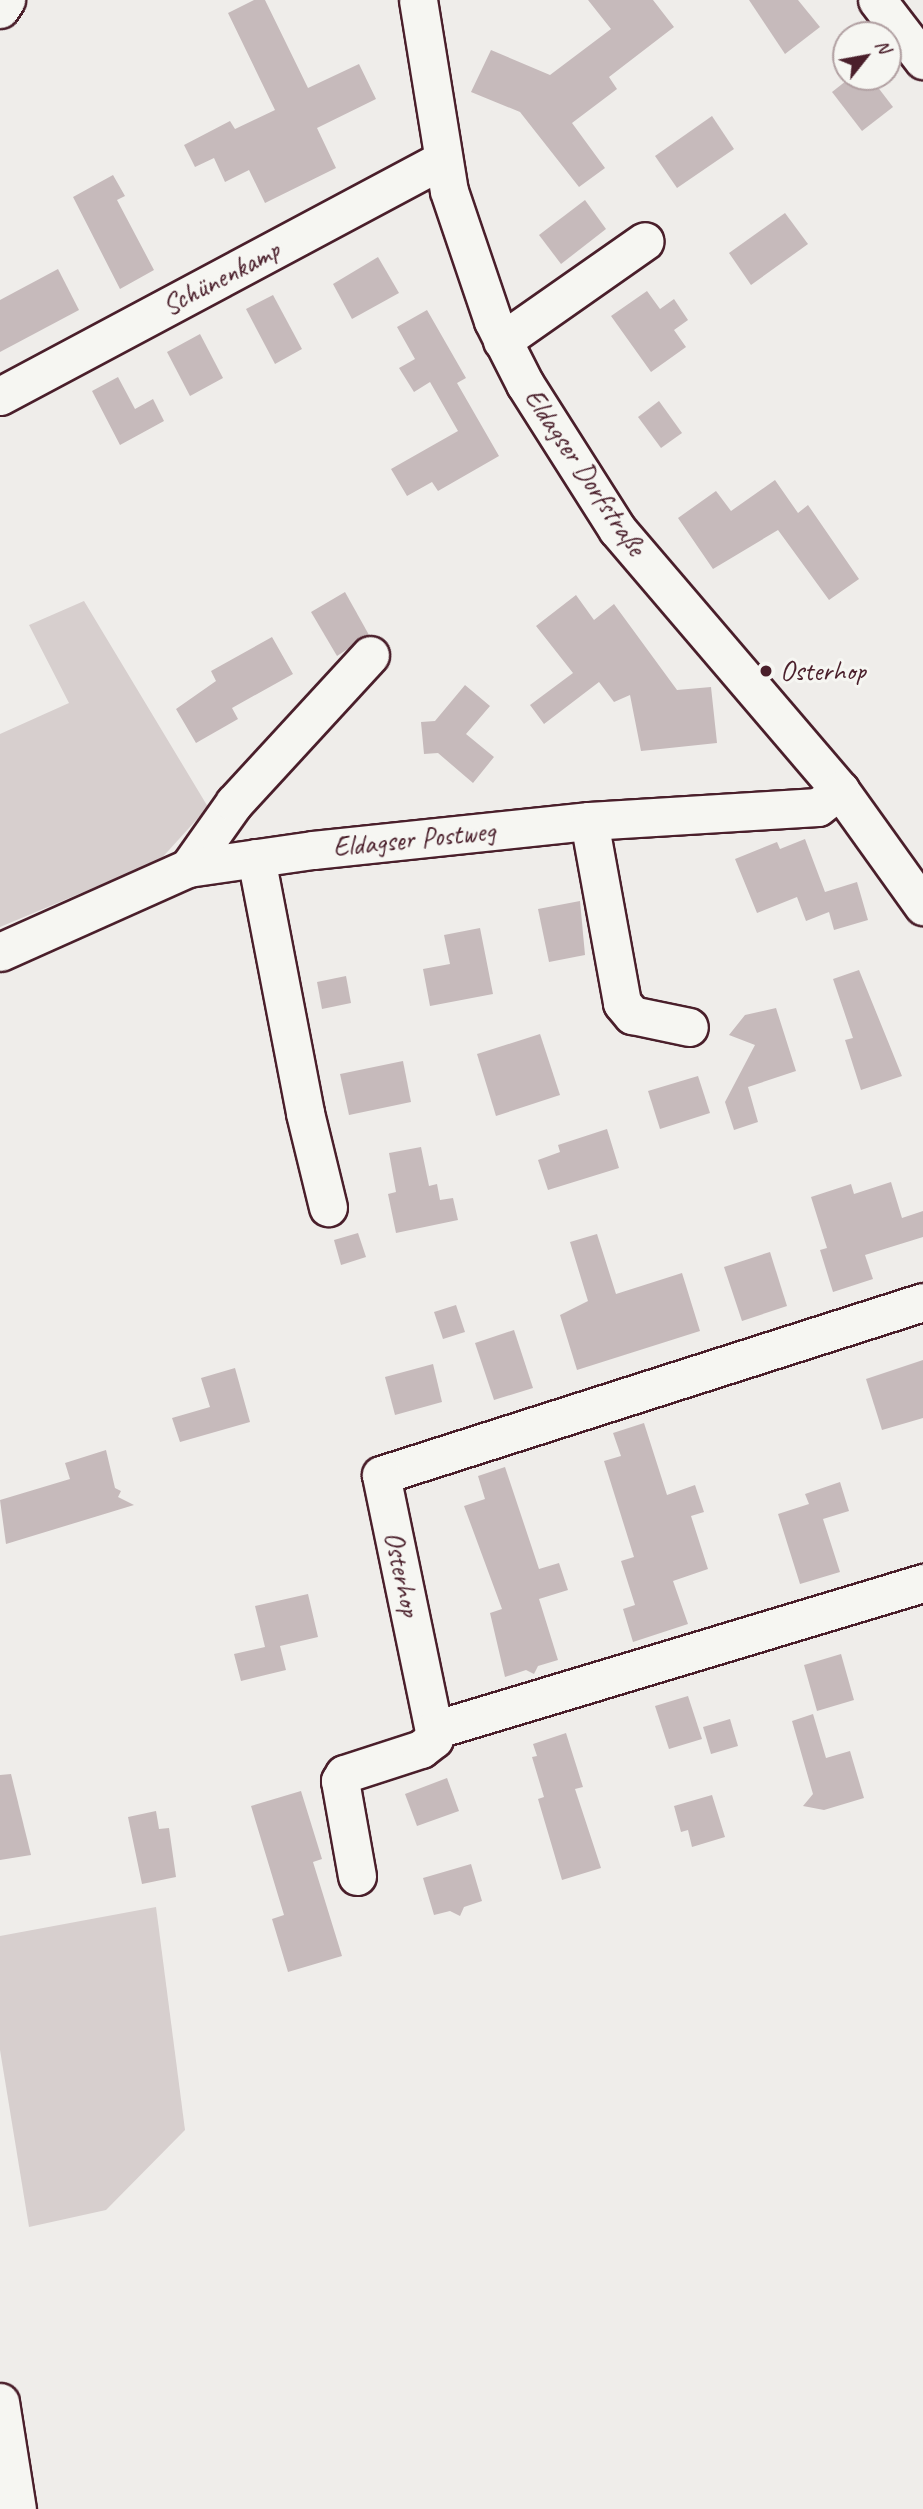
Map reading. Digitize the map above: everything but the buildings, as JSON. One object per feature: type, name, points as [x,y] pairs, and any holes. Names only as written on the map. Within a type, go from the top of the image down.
[{"type":"street","points":[[0,9],[6,0]]},
{"type":"street","name":"Eldagser Dorfstraße","points":[[418,0],[443,160],[457,219],[502,341],[548,425],[617,529],[840,790],[910,859],[923,906]]},
{"type":"street","points":[[877,0],[923,60]]},
{"type":"street","name":"Schünenkamp","points":[[0,396],[443,160]]},
{"type":"street","points":[[502,341],[645,241]]},
{"type":"street","points":[[188,868],[234,803],[370,655]]},
{"type":"street","name":"Eldagser Postweg","points":[[0,953],[188,868],[589,821],[818,807],[840,790]]},
{"type":"street","points":[[589,821],[622,1003],[632,1015],[689,1027]]},
{"type":"street","points":[[256,858],[304,1114],[328,1207]]},
{"type":"street","name":"Osterhop","points":[[433,1730],[382,1475],[923,1302]]},
{"type":"street","points":[[356,1875],[340,1781],[344,1774],[421,1749],[433,1739],[433,1730],[923,1583]]},
{"type":"street","points":[[0,2402],[18,2509]]},
{"type":"shaded area","points":[[84,601],[208,807],[160,860],[0,927],[0,734],[69,703],[29,625]]},
{"type":"shaded area","points":[[156,1907],[185,2130],[106,2210],[29,2227],[0,2050],[0,1936]]},
{"type":"place","name":"Osterhop","points":[[766,671]]}]
